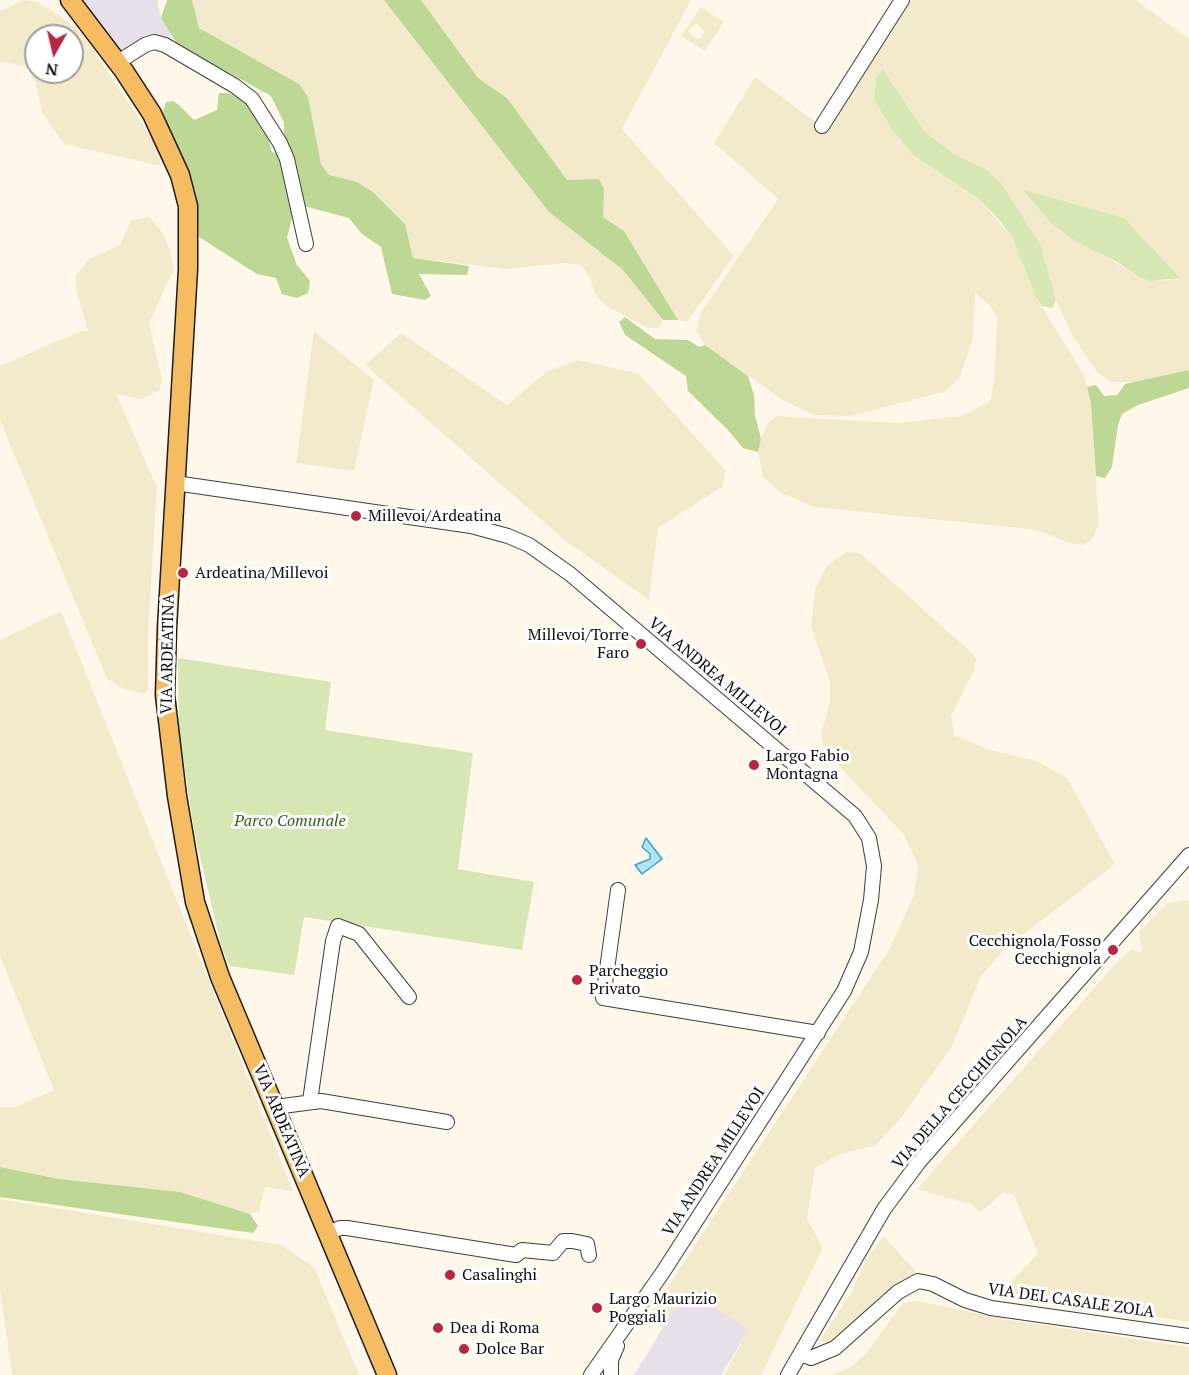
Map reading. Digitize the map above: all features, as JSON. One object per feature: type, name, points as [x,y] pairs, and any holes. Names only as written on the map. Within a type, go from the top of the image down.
[{"type":"main road","name":"VIA ARDEATINA","points":[[70,0],[118,62],[152,114],[183,183],[188,206],[188,269],[165,695],[185,849],[195,902],[208,946],[387,1375]]},
{"type":"street","points":[[822,126],[902,0]]},
{"type":"street","points":[[118,62],[145,45],[160,44],[219,76],[252,99],[280,143],[287,159],[306,244]]},
{"type":"street","name":"VIA ANDREA MILLEVOI","points":[[175,483],[471,526],[508,536],[529,545],[570,574],[855,816],[864,828],[872,848],[871,900],[861,952],[844,990],[621,1336],[591,1375]]},
{"type":"street","name":"VIA DELLA CECCHIGNOLA","points":[[788,1375],[884,1209],[919,1162],[1189,855]]},
{"type":"street","points":[[618,890],[603,998],[818,1033]]},
{"type":"street","points":[[310,1101],[333,941],[338,926],[359,933],[409,997]]},
{"type":"street","points":[[275,1107],[310,1101],[447,1122]]},
{"type":"street","points":[[328,1233],[343,1228],[516,1255],[522,1250],[553,1253],[563,1241],[572,1240],[587,1244],[589,1255]]},
{"type":"street","name":"VIA DEL CASALE ZOLA","points":[[800,1354],[811,1358],[836,1348],[898,1292],[918,1281],[933,1284],[965,1300],[991,1308],[1189,1336]]},
{"type":"street","points":[[611,1375],[611,1360],[621,1336]]},
{"type":"shaded area","points":[[25,0],[37,2],[70,24],[24,24],[24,66],[0,61],[0,11]]},
{"type":"shaded area","points":[[78,0],[157,0],[161,18],[172,36],[119,54]]},
{"type":"shaded area","points":[[192,0],[384,0],[549,212],[623,270],[663,320],[659,329],[646,327],[606,306],[595,294],[590,277],[581,265],[564,263],[505,269],[413,258],[405,224],[373,192],[357,182],[329,175],[321,164],[308,98],[299,84],[199,28]]},
{"type":"shaded area","points":[[421,0],[691,0],[622,129],[734,256],[687,322],[678,320],[624,231],[603,217],[604,189],[567,180],[507,98],[478,78]]},
{"type":"shaded area","points":[[905,0],[1136,0],[1189,39],[1189,370],[1136,382],[1111,382],[1097,372],[1073,337],[1056,300],[1041,246],[987,170],[954,154],[924,131],[884,70],[876,79],[892,129],[912,153],[979,199],[1013,239],[1036,297],[1084,375],[1091,403],[1099,525],[1091,541],[1082,545],[1068,543],[1040,531],[1020,528],[814,507],[781,493],[763,477],[758,452],[768,423],[776,416],[899,423],[962,416],[990,401],[994,381],[997,317],[990,306],[975,293],[973,338],[960,377],[946,391],[851,416],[814,415],[784,401],[705,345],[696,331],[702,311],[778,199],[714,143],[755,77],[824,128]],"holes":[[[1023,189],[1124,218],[1171,280],[1150,281],[1139,277],[1052,224]]]},
{"type":"shaded area","points":[[701,7],[724,22],[705,51],[681,36]],"holes":[[[696,23],[705,32],[698,40],[688,31]]]},
{"type":"shaded area","points":[[84,36],[156,144],[161,166],[64,144],[42,112],[36,84],[84,84]]},
{"type":"shaded area","points":[[149,217],[161,230],[170,250],[174,269],[149,323],[162,379],[160,390],[142,399],[116,394],[157,487],[148,631],[148,690],[145,694],[124,689],[107,679],[0,420],[0,366],[79,332],[88,331],[76,290],[76,276],[89,259],[120,245],[131,220]]},
{"type":"shaded area","points":[[314,331],[374,380],[354,471],[296,463]]},
{"type":"shaded area","points":[[401,333],[507,405],[546,372],[578,360],[639,374],[726,471],[722,487],[658,528],[649,600],[563,539],[365,365]]},
{"type":"shaded area","points":[[846,552],[860,553],[976,659],[975,668],[951,716],[954,735],[990,750],[1037,761],[1067,778],[1115,864],[1006,948],[981,976],[952,1046],[901,1118],[876,1145],[838,1155],[815,1168],[807,1218],[823,1248],[761,1375],[724,1375],[749,1329],[687,1290],[663,1328],[648,1317],[890,948],[914,895],[918,865],[904,835],[824,750],[821,734],[830,703],[830,682],[811,627],[815,589],[827,566]]},
{"type":"shaded area","points":[[61,611],[293,1191],[265,1187],[259,1212],[250,1214],[180,1192],[59,1179],[0,1167],[0,1107],[15,1107],[54,1090],[0,956],[0,640]]},
{"type":"shaded area","points":[[1189,901],[1189,1322],[1121,1311],[1012,1299],[1012,1281],[1038,1253],[1014,1195],[1003,1193],[981,1212],[970,1204],[917,1189],[1117,962],[1132,949],[1142,953],[1139,932],[1167,903]]},
{"type":"shaded area","points":[[0,1199],[281,1245],[314,1267],[359,1375],[12,1375],[0,1290]]},
{"type":"shaded area","points":[[883,1236],[915,1270],[914,1275],[896,1285],[832,1341],[823,1342],[821,1339],[851,1293],[864,1264]]},
{"type":"shaded area","points":[[687,1289],[749,1329],[721,1375],[634,1375]]},
{"type":"shaded area","points":[[918,1301],[1003,1319],[1189,1347],[1189,1375],[831,1375],[849,1368],[865,1355],[903,1303]]},
{"type":"green space","points":[[167,0],[192,0],[199,28],[299,84],[308,97],[321,164],[329,175],[357,182],[373,192],[405,224],[413,258],[469,266],[467,275],[419,274],[431,296],[425,300],[392,294],[381,247],[362,234],[349,218],[304,206],[294,209],[287,238],[297,265],[310,281],[308,293],[297,298],[282,294],[276,278],[257,274],[199,237],[192,186],[163,112],[166,102],[173,101],[194,120],[217,110],[219,93],[240,94],[261,110],[272,152],[284,156],[284,123],[271,96],[177,44],[161,18]]},
{"type":"green space","points":[[384,0],[421,0],[478,78],[507,98],[567,180],[599,179],[604,189],[603,217],[624,231],[678,320],[663,320],[623,270],[549,212]]},
{"type":"green space","points":[[883,69],[924,131],[954,154],[987,170],[1001,183],[1041,246],[1056,300],[1052,308],[1042,306],[1036,297],[1013,239],[1001,222],[979,199],[912,154],[892,129],[874,99],[876,78]]},
{"type":"green space","points":[[1022,189],[1124,218],[1180,278],[1150,281],[1139,277],[1117,262],[1077,242],[1052,224]]},
{"type":"green space","points":[[625,317],[655,339],[688,340],[699,347],[705,345],[748,376],[754,395],[755,415],[761,439],[758,452],[743,448],[688,391],[686,376],[625,335],[619,322]]},
{"type":"green space","points":[[1189,370],[1189,388],[1138,405],[1122,414],[1118,425],[1112,467],[1105,478],[1096,476],[1091,403],[1087,387],[1096,385],[1104,396],[1117,395],[1125,384]]},
{"type":"green space","name":"Parco Comunale","points":[[178,658],[331,682],[325,730],[473,753],[458,869],[534,882],[522,950],[304,917],[294,975],[230,966],[222,949],[194,831],[179,727]]},
{"type":"green space","points":[[0,1167],[59,1179],[180,1192],[250,1214],[258,1226],[253,1233],[0,1197]]},
{"type":"water","points":[[646,838],[662,859],[642,874],[635,865],[650,859],[650,854],[642,847]]},
{"type":"place","name":"Millevoi/Ardeatina","points":[[356,516]]},
{"type":"place","name":"Ardeatina/Millevoi","points":[[183,573]]},
{"type":"place","name":"Millevoi/Torre Faro","points":[[641,644]]},
{"type":"place","name":"Largo Fabio Montagna","points":[[754,765]]},
{"type":"place","name":"Cecchignola/Fosso Cecchignola","points":[[1113,950]]},
{"type":"place","name":"Parcheggio Privato","points":[[577,980]]},
{"type":"place","name":"Casalinghi","points":[[450,1275]]},
{"type":"place","name":"Largo Maurizio Poggiali","points":[[597,1308]]},
{"type":"place","name":"Dea di Roma","points":[[438,1328]]},
{"type":"place","name":"Dolce Bar","points":[[464,1349]]}]
